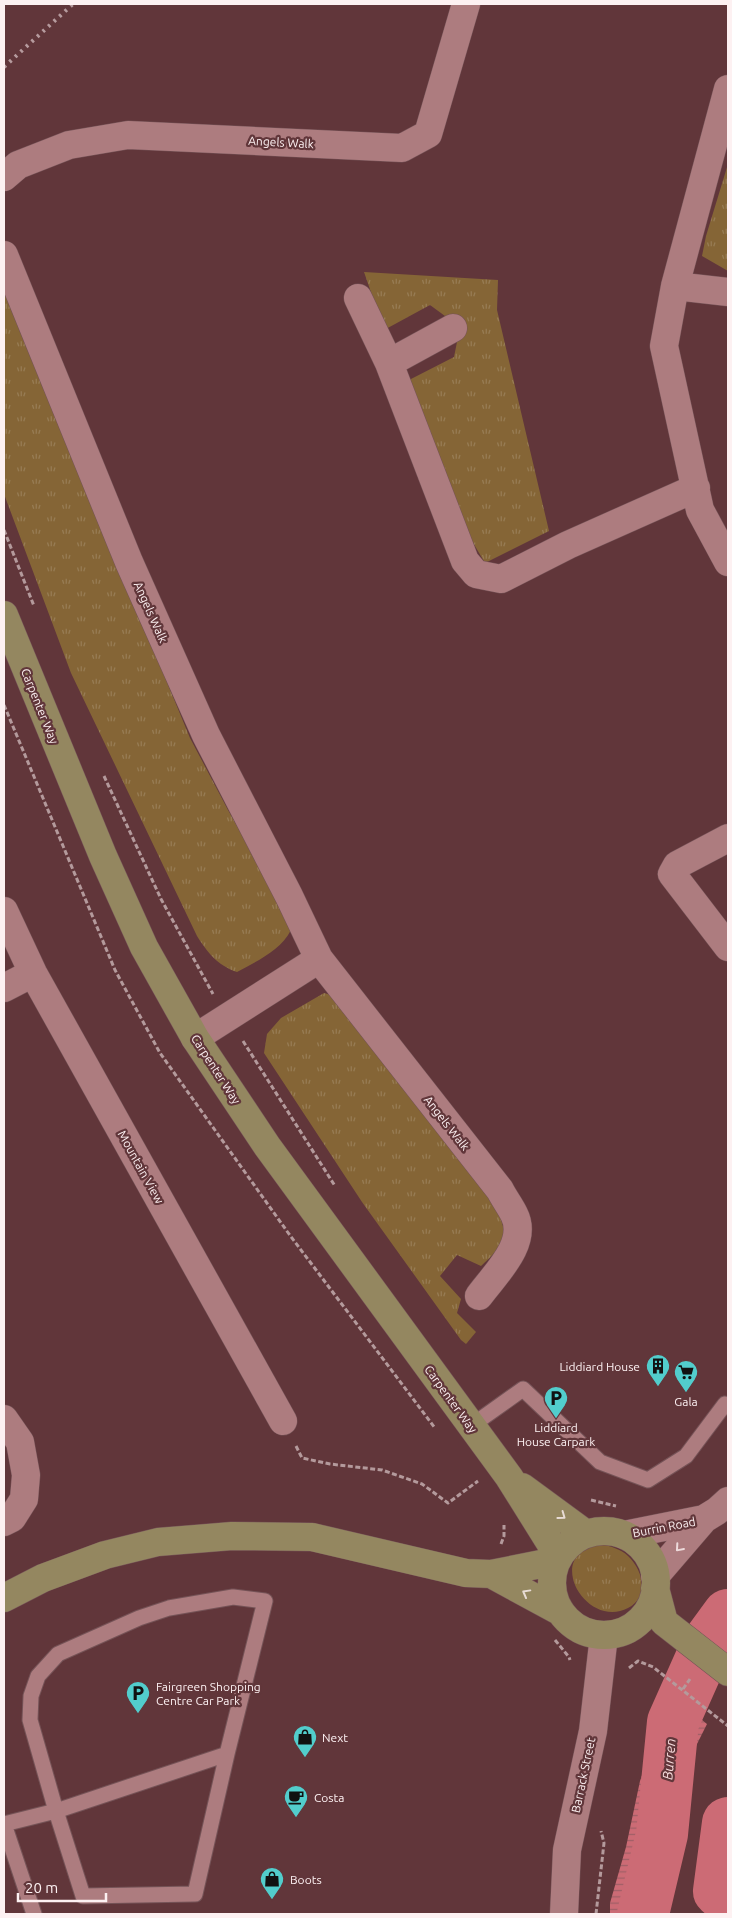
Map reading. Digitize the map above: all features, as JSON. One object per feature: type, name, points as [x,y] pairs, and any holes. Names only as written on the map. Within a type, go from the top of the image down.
[{"type":"street","name":"Angels Walk","points":[[4,177],[18,165],[69,145],[128,135],[402,148],[428,134],[466,4]]},
{"type":"street","points":[[728,89],[675,286],[664,346],[700,510],[728,562]]},
{"type":"street","name":"Angels Walk","points":[[4,255],[129,562],[206,736],[289,896],[319,959],[500,1190],[515,1215],[518,1233],[512,1250],[478,1296]]},
{"type":"street","points":[[675,286],[728,292]]},
{"type":"street","points":[[358,298],[389,363],[465,561],[476,574],[501,579],[568,545],[696,488]]},
{"type":"street","points":[[389,363],[453,328]]},
{"type":"street","name":"Carpenter Way","points":[[4,615],[47,724],[110,873],[144,947],[195,1038],[267,1146],[509,1477],[558,1559]]},
{"type":"street","points":[[728,838],[677,865],[672,874],[728,947]]},
{"type":"street","name":"Mountain View","points":[[4,910],[33,973],[283,1421]]},
{"type":"street","points":[[195,1038],[319,959]]},
{"type":"street","points":[[4,988],[33,973]]},
{"type":"street","points":[[4,1419],[20,1442],[26,1475],[24,1499],[12,1518],[4,1522]]},
{"type":"street","name":"Carpenter Way","points":[[509,1477],[586,1534]]},
{"type":"street","name":"Burrin Road","points":[[655,1582],[704,1520],[728,1501]]},
{"type":"street","name":"Burrin Road","points":[[624,1535],[704,1520]]},
{"type":"street","points":[[664,1622],[633,1626],[617,1633],[604,1635],[587,1632],[572,1624],[561,1612],[554,1597],[552,1580],[558,1559],[566,1547],[578,1537],[586,1534],[609,1531],[624,1535],[638,1544],[648,1556],[654,1568],[655,1582],[664,1622],[728,1672]]},
{"type":"street","points":[[4,1598],[43,1578],[105,1555],[158,1542],[232,1536],[312,1537],[466,1573],[491,1574],[558,1559]]},
{"type":"street","points":[[491,1574],[561,1612]]},
{"type":"street","points":[[633,1626],[649,1608],[655,1582]]},
{"type":"street","name":"Barrack Street","points":[[564,1914],[567,1850],[593,1731],[604,1635]]},
{"type":"lane","points":[[471,1426],[523,1389],[600,1462],[648,1480],[686,1456],[725,1404],[728,1407]]},
{"type":"lane","points":[[233,1597],[266,1601],[227,1754],[195,1894],[83,1896],[30,1720],[31,1696],[38,1676],[58,1654],[139,1618],[169,1608],[233,1597]]},
{"type":"lane","points":[[34,1914],[4,1824],[56,1811],[227,1754]]},
{"type":"path","points":[[283,1421],[302,1458],[330,1464],[382,1470],[422,1484],[448,1502],[476,1483],[481,1486]]},
{"type":"path","points":[[587,1499],[611,1506],[620,1506]]},
{"type":"path","points":[[500,1546],[504,1536],[504,1521]]},
{"type":"path","points":[[554,1639],[570,1657],[571,1664]]},
{"type":"path","points":[[638,1661],[653,1667],[728,1726]]},
{"type":"path","points":[[596,1914],[604,1843],[601,1827]]},
{"type":"green space","points":[[728,164],[728,271],[702,256],[706,236]]},
{"type":"green space","points":[[364,272],[498,280],[497,310],[549,531],[485,563],[472,541],[407,390],[411,379],[454,357],[460,327],[430,305],[384,330]]},
{"type":"green space","points":[[4,286],[190,738],[287,914],[291,930],[281,944],[267,955],[237,972],[224,966],[214,958],[197,936],[71,673],[4,494]]},
{"type":"green space","points":[[324,993],[331,995],[498,1210],[504,1233],[499,1247],[492,1255],[481,1266],[457,1255],[440,1276],[461,1299],[457,1313],[476,1332],[466,1344],[461,1340],[362,1202],[264,1053],[267,1034],[281,1018]]},
{"type":"green space","points":[[600,1544],[622,1551],[637,1568],[642,1583],[642,1590],[635,1603],[628,1608],[612,1612],[598,1609],[585,1600],[576,1588],[572,1574],[574,1561],[583,1551]]},
{"type":"water","points":[[728,1590],[728,1624],[712,1611]]},
{"type":"water","points":[[670,1694],[707,1724],[696,1746],[681,1792],[663,1914],[610,1914],[610,1903],[626,1847],[640,1781]]},
{"type":"waterway","name":"Burren","points":[[643,1914],[662,1834],[673,1722],[709,1641],[728,1615]]},
{"type":"waterway","points":[[728,1823],[719,1891],[728,1899]]},
{"type":"railway","points":[[4,67],[73,4]]},
{"type":"place","name":"Liddiard House","points":[[658,1387]]},
{"type":"place","name":"Gala","points":[[686,1393]]},
{"type":"place","name":"Liddiard House Carpark","points":[[556,1419]]},
{"type":"place","name":"Fairgreen Shopping Centre Car Park","points":[[138,1714]]},
{"type":"place","name":"Next","points":[[305,1758]]},
{"type":"place","name":"Costa","points":[[296,1818]]},
{"type":"place","name":"Boots","points":[[272,1900]]}]
